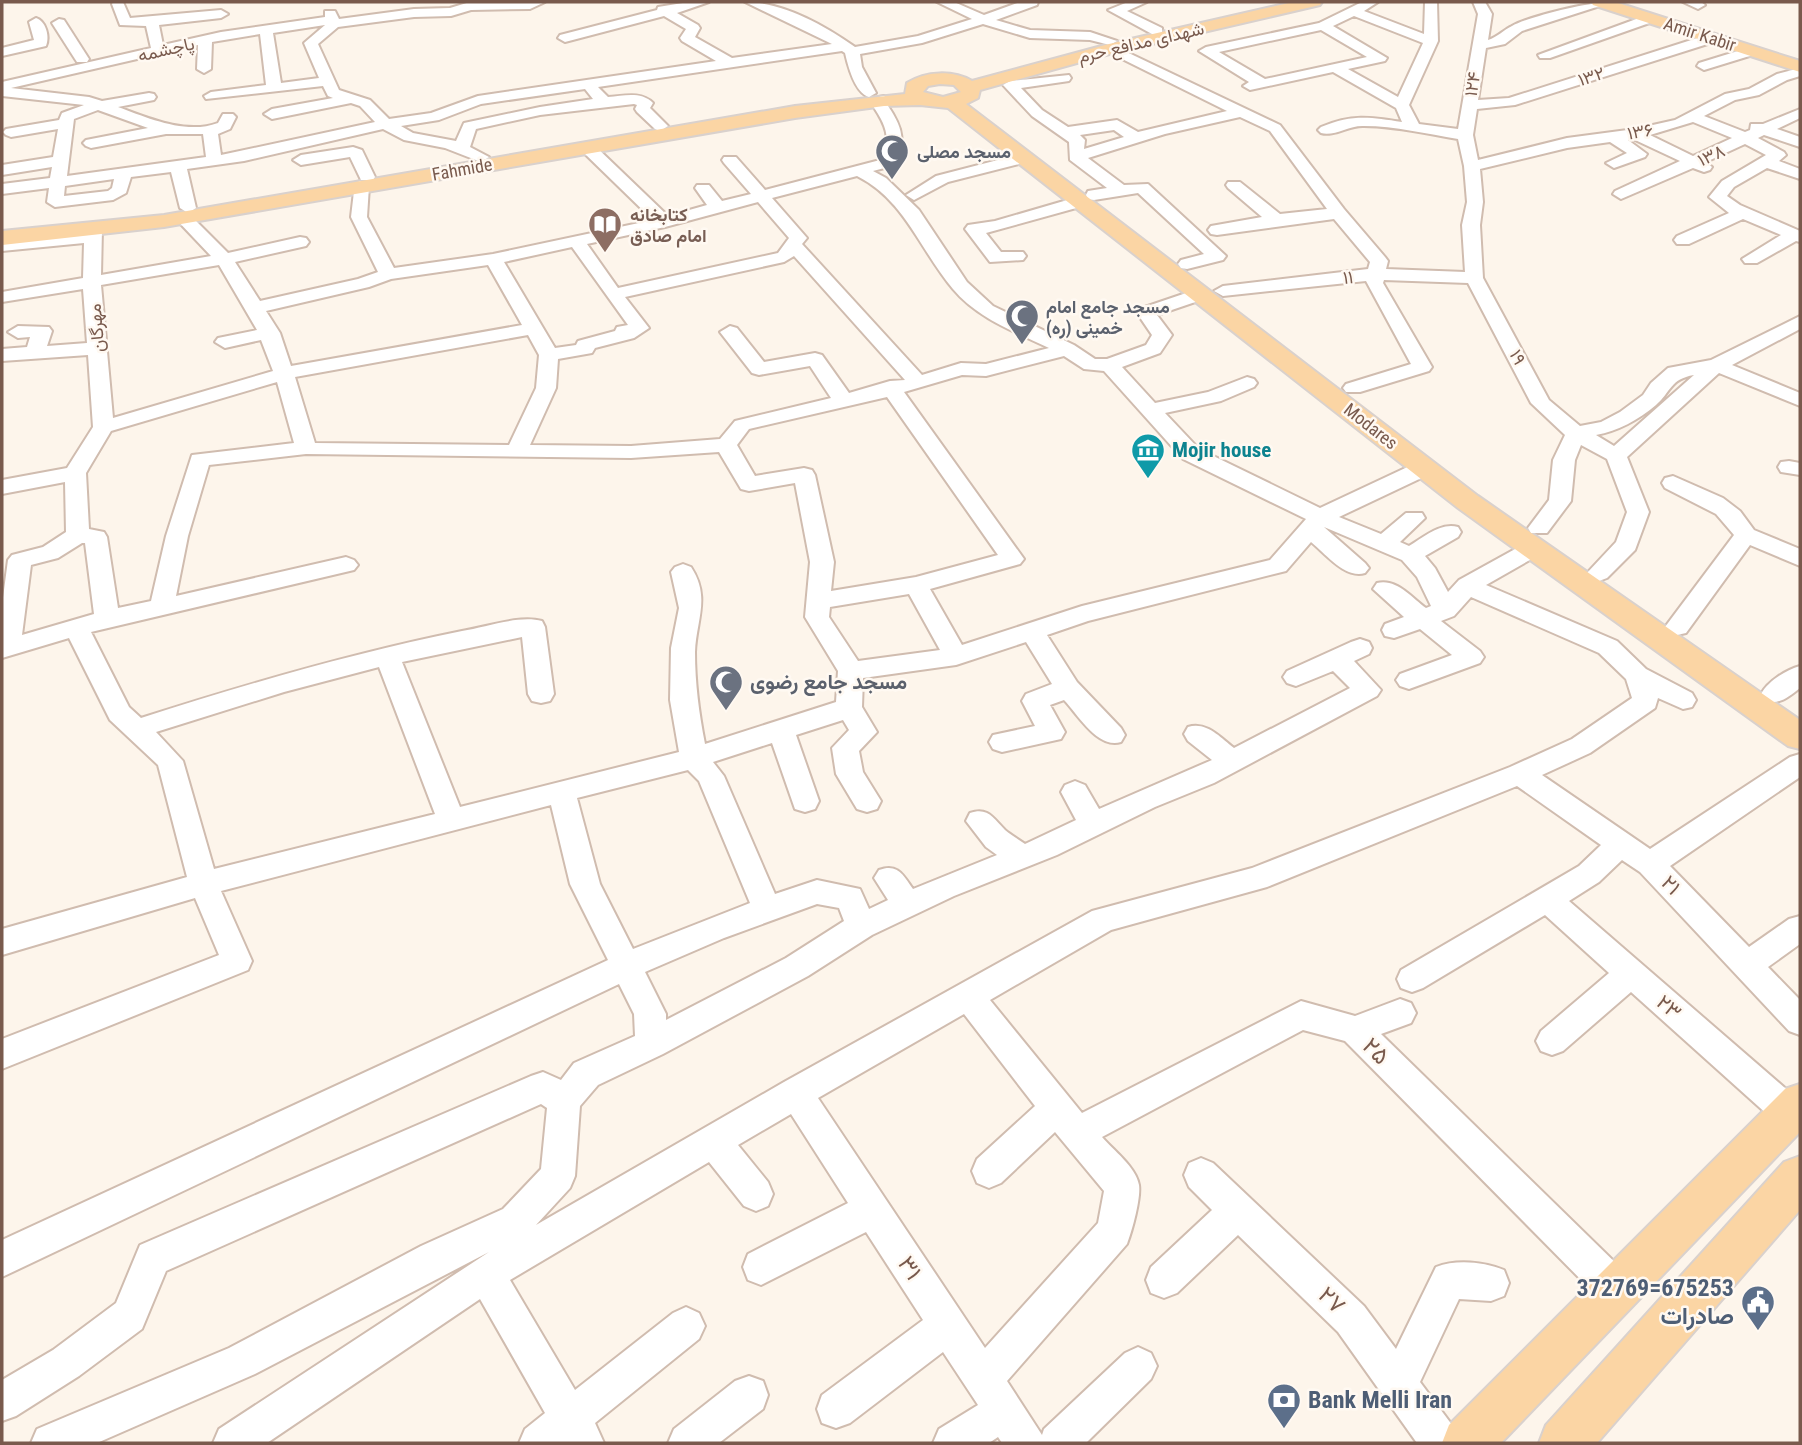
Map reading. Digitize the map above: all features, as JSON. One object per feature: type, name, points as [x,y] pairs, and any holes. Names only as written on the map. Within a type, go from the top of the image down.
[{"type":"main road","name":"شهدای مدافع حرم","points":[[959,91],[1157,31],[1287,2]]},
{"type":"main road","name":"شهدای مدافع حرم","points":[[1109,45],[1314,2]]},
{"type":"main road","name":"Amir Kabir","points":[[1607,2],[1800,67]]},
{"type":"main road","points":[[1646,15],[1800,60]]},
{"type":"main road","name":"Fahmide","points":[[364,181],[588,148],[748,116],[877,97],[959,91]]},
{"type":"main road","name":"Modares","points":[[959,91],[1025,158],[1098,195],[1424,468],[1599,573],[1800,713]]},
{"type":"main road","name":"Modares","points":[[959,91],[1187,264],[1212,292]]},
{"type":"main road","name":"Fahmide","points":[[2,238],[93,233],[481,157],[660,126],[722,120]]},
{"type":"main road","name":"Fahmide","points":[[2,229],[185,213]]},
{"type":"main road","name":"Modares","points":[[1265,333],[1353,388],[1537,538],[1800,737]]},
{"type":"main road","points":[[1467,1443],[1795,1108]]},
{"type":"main road","points":[[1564,1443],[1800,1177]]},
{"type":"street","points":[[330,2],[333,22],[311,43],[333,93],[365,103],[385,124],[409,137],[462,147],[481,157]]},
{"type":"street","name":"پاچشمه","points":[[88,86],[221,36],[333,22],[411,7],[426,15],[470,6],[530,5],[539,2]]},
{"type":"street","points":[[565,38],[663,10],[703,2]]},
{"type":"street","points":[[257,307],[300,286],[363,283],[388,274],[493,259],[665,222],[886,163],[896,150],[895,133],[877,97],[855,67],[849,49],[827,33],[785,13],[751,2]]},
{"type":"street","points":[[943,2],[1010,30],[1053,37],[1079,34],[1132,18]]},
{"type":"street","points":[[185,51],[156,45],[112,51],[66,123],[56,203],[118,193],[124,173],[214,161],[385,124],[434,117],[478,100],[588,86],[730,63],[912,43],[1032,2]]},
{"type":"street","points":[[1141,2],[1115,10],[1157,31]]},
{"type":"street","points":[[1323,26],[1380,58],[1256,85],[1206,51],[1323,26],[1372,2]]},
{"type":"street","points":[[1402,105],[1431,41],[1431,2]]},
{"type":"street","name":"۱۲۴","points":[[1472,166],[1465,135],[1485,14],[1479,2]]},
{"type":"street","points":[[1479,46],[1500,41],[1517,28],[1607,2]]},
{"type":"street","points":[[118,4],[125,22],[133,24],[221,8],[221,36]]},
{"type":"street","points":[[663,10],[693,28],[687,38],[730,63]]},
{"type":"street","points":[[1355,12],[1431,41]]},
{"type":"street","points":[[1545,55],[1646,15]]},
{"type":"street","points":[[2,51],[41,43],[36,22]]},
{"type":"street","points":[[152,22],[156,45]]},
{"type":"street","points":[[59,23],[88,86],[165,129]]},
{"type":"street","points":[[266,29],[274,88]]},
{"type":"street","points":[[1079,34],[1097,36],[1109,45],[1275,128],[1338,213],[1379,261],[1374,283],[1422,368],[1353,388]]},
{"type":"street","name":"۱۳۲","points":[[1469,105],[1510,102],[1712,38]]},
{"type":"street","points":[[204,69],[205,41]]},
{"type":"street","points":[[1704,66],[1751,51]]},
{"type":"street","points":[[1335,68],[1402,105],[1413,128]]},
{"type":"street","name":"۱۳۶","points":[[1472,166],[1567,142],[1635,134],[1680,123],[1730,97],[1754,92],[1782,77],[1800,72]]},
{"type":"street","points":[[7,99],[46,76],[149,97]]},
{"type":"street","points":[[1017,256],[996,258],[974,229],[997,226],[1098,195],[1076,157],[1077,140],[1037,113],[1010,85],[1064,78]]},
{"type":"street","points":[[211,96],[328,81]]},
{"type":"street","points":[[7,99],[88,86]]},
{"type":"street","points":[[588,86],[604,102]]},
{"type":"street","points":[[272,114],[351,99]]},
{"type":"street","points":[[462,147],[469,127],[540,111],[604,102],[635,99],[646,103],[642,109],[660,126]]},
{"type":"street","points":[[1708,109],[1800,142]]},
{"type":"street","points":[[1076,157],[1161,130],[1242,112]]},
{"type":"street","name":"۱۳۸","points":[[1621,194],[1695,163],[1800,113]]},
{"type":"street","points":[[91,143],[165,129],[211,131],[225,126],[228,117]]},
{"type":"street","points":[[1693,117],[1746,138],[1778,155],[1734,181],[1717,197],[1743,213],[1797,236]]},
{"type":"street","points":[[1326,130],[1346,122],[1365,121],[1465,135]]},
{"type":"street","points":[[11,132],[66,123]]},
{"type":"street","points":[[1067,132],[1117,125],[1137,139]]},
{"type":"street","points":[[211,131],[214,161]]},
{"type":"street","points":[[1635,134],[1734,181]]},
{"type":"street","points":[[1610,136],[1639,154],[1614,163]]},
{"type":"street","points":[[588,148],[665,222]]},
{"type":"street","points":[[286,162],[356,153],[364,181],[359,217],[388,274]]},
{"type":"street","points":[[914,195],[942,179],[1025,158]]},
{"type":"street","points":[[613,294],[785,257],[798,238],[730,160]]},
{"type":"street","points":[[2,170],[61,161]]},
{"type":"street","points":[[1766,162],[1800,174]]},
{"type":"street","points":[[178,166],[185,213],[224,259],[257,307],[270,332],[286,373],[306,448]]},
{"type":"street","name":"۱۹","points":[[1472,166],[1475,202],[1471,225],[1474,278],[1541,403],[1576,433],[1616,456]]},
{"type":"street","points":[[860,171],[880,181],[913,214],[960,286],[986,310],[1067,349],[1091,365],[1109,365],[1153,349],[1162,335],[1146,313],[1212,292]]},
{"type":"street","points":[[2,189],[58,182]]},
{"type":"street","points":[[1234,185],[1276,220]]},
{"type":"street","points":[[703,188],[718,208]]},
{"type":"street","points":[[1217,230],[1338,213]]},
{"type":"street","points":[[1683,240],[1743,213]]},
{"type":"street","points":[[2,246],[93,233]]},
{"type":"street","name":"مهرگان","points":[[93,233],[92,283],[103,426]]},
{"type":"street","points":[[1751,259],[1797,236]]},
{"type":"street","points":[[549,355],[584,349],[585,345],[628,334],[624,331],[640,328],[576,241]]},
{"type":"street","points":[[2,297],[224,259],[300,242]]},
{"type":"street","points":[[793,245],[918,383]]},
{"type":"street","points":[[942,259],[990,251]]},
{"type":"street","points":[[493,259],[549,355],[546,388],[516,452]]},
{"type":"street","name":"۱۱","points":[[1212,292],[1376,274],[1474,278]]},
{"type":"street","points":[[1599,573],[1627,545],[1638,512],[1616,456],[1716,365],[1800,322]]},
{"type":"street","points":[[78,535],[75,473],[103,426],[286,373],[534,328]]},
{"type":"street","points":[[18,332],[42,331],[35,353]]},
{"type":"street","points":[[225,342],[270,332]]},
{"type":"street","points":[[730,332],[759,369],[815,359],[843,400]]},
{"type":"street","points":[[2,355],[98,348]]},
{"type":"street","points":[[162,607],[177,536],[200,460],[306,448],[631,452],[726,445],[742,425],[890,387],[918,383],[961,369],[986,370],[1067,349]]},
{"type":"street","points":[[1109,365],[1191,454],[1315,523],[1384,544],[1410,555],[1427,573],[1433,614]]},
{"type":"street","points":[[1394,630],[1433,614],[1467,586],[1537,538],[1560,501],[1564,460],[1576,433],[1607,427],[1627,416],[1651,399],[1658,387],[1675,373],[1716,365],[1800,400]]},
{"type":"street","points":[[1152,410],[1214,397],[1247,383]]},
{"type":"street","points":[[818,601],[916,585],[1012,559],[890,387]]},
{"type":"street","points":[[726,445],[748,484],[804,474],[822,562],[817,617],[851,671],[849,708],[864,732],[845,748],[850,774],[867,801]]},
{"type":"street","points":[[851,671],[956,656],[1082,614],[1278,566],[1315,523],[1424,468]]},
{"type":"street","points":[[2,487],[75,473]]},
{"type":"street","points":[[1673,483],[1721,505],[1738,518],[1746,536],[1800,558]]},
{"type":"street","points":[[1384,544],[1414,518]]},
{"type":"street","points":[[1315,523],[1357,568]]},
{"type":"street","points":[[1410,555],[1450,532]]},
{"type":"street","points":[[107,619],[96,537],[78,535],[50,553],[20,560],[5,648],[107,619],[346,565]]},
{"type":"street","points":[[1677,627],[1746,536]]},
{"type":"street","points":[[683,572],[691,608],[683,648],[683,699],[694,758],[710,776],[766,909]]},
{"type":"street","points":[[916,585],[956,656]]},
{"type":"street","points":[[1467,586],[1608,647],[1637,674],[1683,700]]},
{"type":"street","points":[[1385,589],[1433,614],[1471,657],[1409,680]]},
{"type":"street","points":[[2,1054],[237,961],[203,884],[170,761],[119,713],[76,627]]},
{"type":"street","points":[[136,729],[329,671],[473,636],[533,627],[541,694]]},
{"type":"street","points":[[1032,631],[1068,688],[1112,735]]},
{"type":"street","points":[[51,1443],[242,1361],[434,1259],[516,1221],[558,1176],[564,1101],[586,1074],[652,1044],[797,967],[861,926],[1022,857],[1232,761],[1368,690],[1348,654],[1296,677]]},
{"type":"street","points":[[388,658],[452,820]]},
{"type":"street","points":[[233,1443],[486,1274],[796,1093],[1103,920],[1257,879],[1520,774],[1581,746],[1646,701],[1637,674]]},
{"type":"street","points":[[1774,694],[1800,675]]},
{"type":"street","points":[[1002,742],[1052,732],[1035,701],[1068,688]]},
{"type":"street","points":[[2,942],[203,884],[694,758],[849,708]]},
{"type":"street","points":[[781,729],[805,801]]},
{"type":"street","points":[[1197,734],[1232,761]]},
{"type":"street","points":[[1650,864],[1800,764]]},
{"type":"street","name":"۲۱","points":[[1520,774],[1650,864],[1800,1021]]},
{"type":"street","points":[[562,792],[585,884],[650,1014],[652,1044]]},
{"type":"street","points":[[1075,792],[1093,824]]},
{"type":"street","points":[[980,821],[996,839],[1022,857]]},
{"type":"street","points":[[1412,979],[1589,874],[1621,843]]},
{"type":"street","points":[[889,878],[907,905]]},
{"type":"street","points":[[2,1259],[626,966],[713,929],[817,892],[850,898],[861,926]]},
{"type":"street","name":"۲۳","points":[[1548,900],[1631,973],[1795,1108]]},
{"type":"street","points":[[1747,965],[1800,928]]},
{"type":"street","points":[[1552,1041],[1631,973]]},
{"type":"street","points":[[969,997],[1122,1186],[1114,1231],[983,1379]]},
{"type":"street","points":[[1355,1030],[1400,1013]]},
{"type":"street","name":"۲۵","points":[[989,1171],[1067,1121],[1301,1015],[1355,1030],[1617,1290]]},
{"type":"street","points":[[2,1402],[66,1363],[129,1316],[153,1258],[543,1087],[564,1101]]},
{"type":"street","name":"۳۱","points":[[796,1093],[1015,1427]]},
{"type":"street","points":[[714,1141],[756,1194]]},
{"type":"street","name":"۲۷","points":[[1201,1175],[1351,1319],[1441,1443]]},
{"type":"street","points":[[761,1267],[872,1210]]},
{"type":"street","points":[[1164,1280],[1238,1210]]},
{"type":"street","points":[[486,1274],[578,1432]]},
{"type":"street","points":[[1398,1386],[1449,1280],[1491,1283]]},
{"type":"street","points":[[836,1409],[948,1325]]},
{"type":"street","points":[[539,1443],[578,1432],[686,1326]]},
{"type":"street","points":[[1058,1443],[1138,1366]]},
{"type":"street","points":[[688,1443],[749,1395]]},
{"type":"street","points":[[953,1443],[1015,1427]]},
{"type":"place","name":"مسجد مصلی","points":[[892,181]]},
{"type":"place","name":"کتابخانه امام صادق","points":[[605,254]]},
{"type":"place","name":"مسجد جامع امام خمینی (ره)","points":[[1022,346]]},
{"type":"place","name":"Mojir house","points":[[1148,480]]},
{"type":"place","name":"مسجد جامع رضوی","points":[[726,712]]},
{"type":"place","name":"372769=675253 صادرات","points":[[1758,1332]]},
{"type":"place","name":"Bank Melli Iran","points":[[1284,1430]]}]
